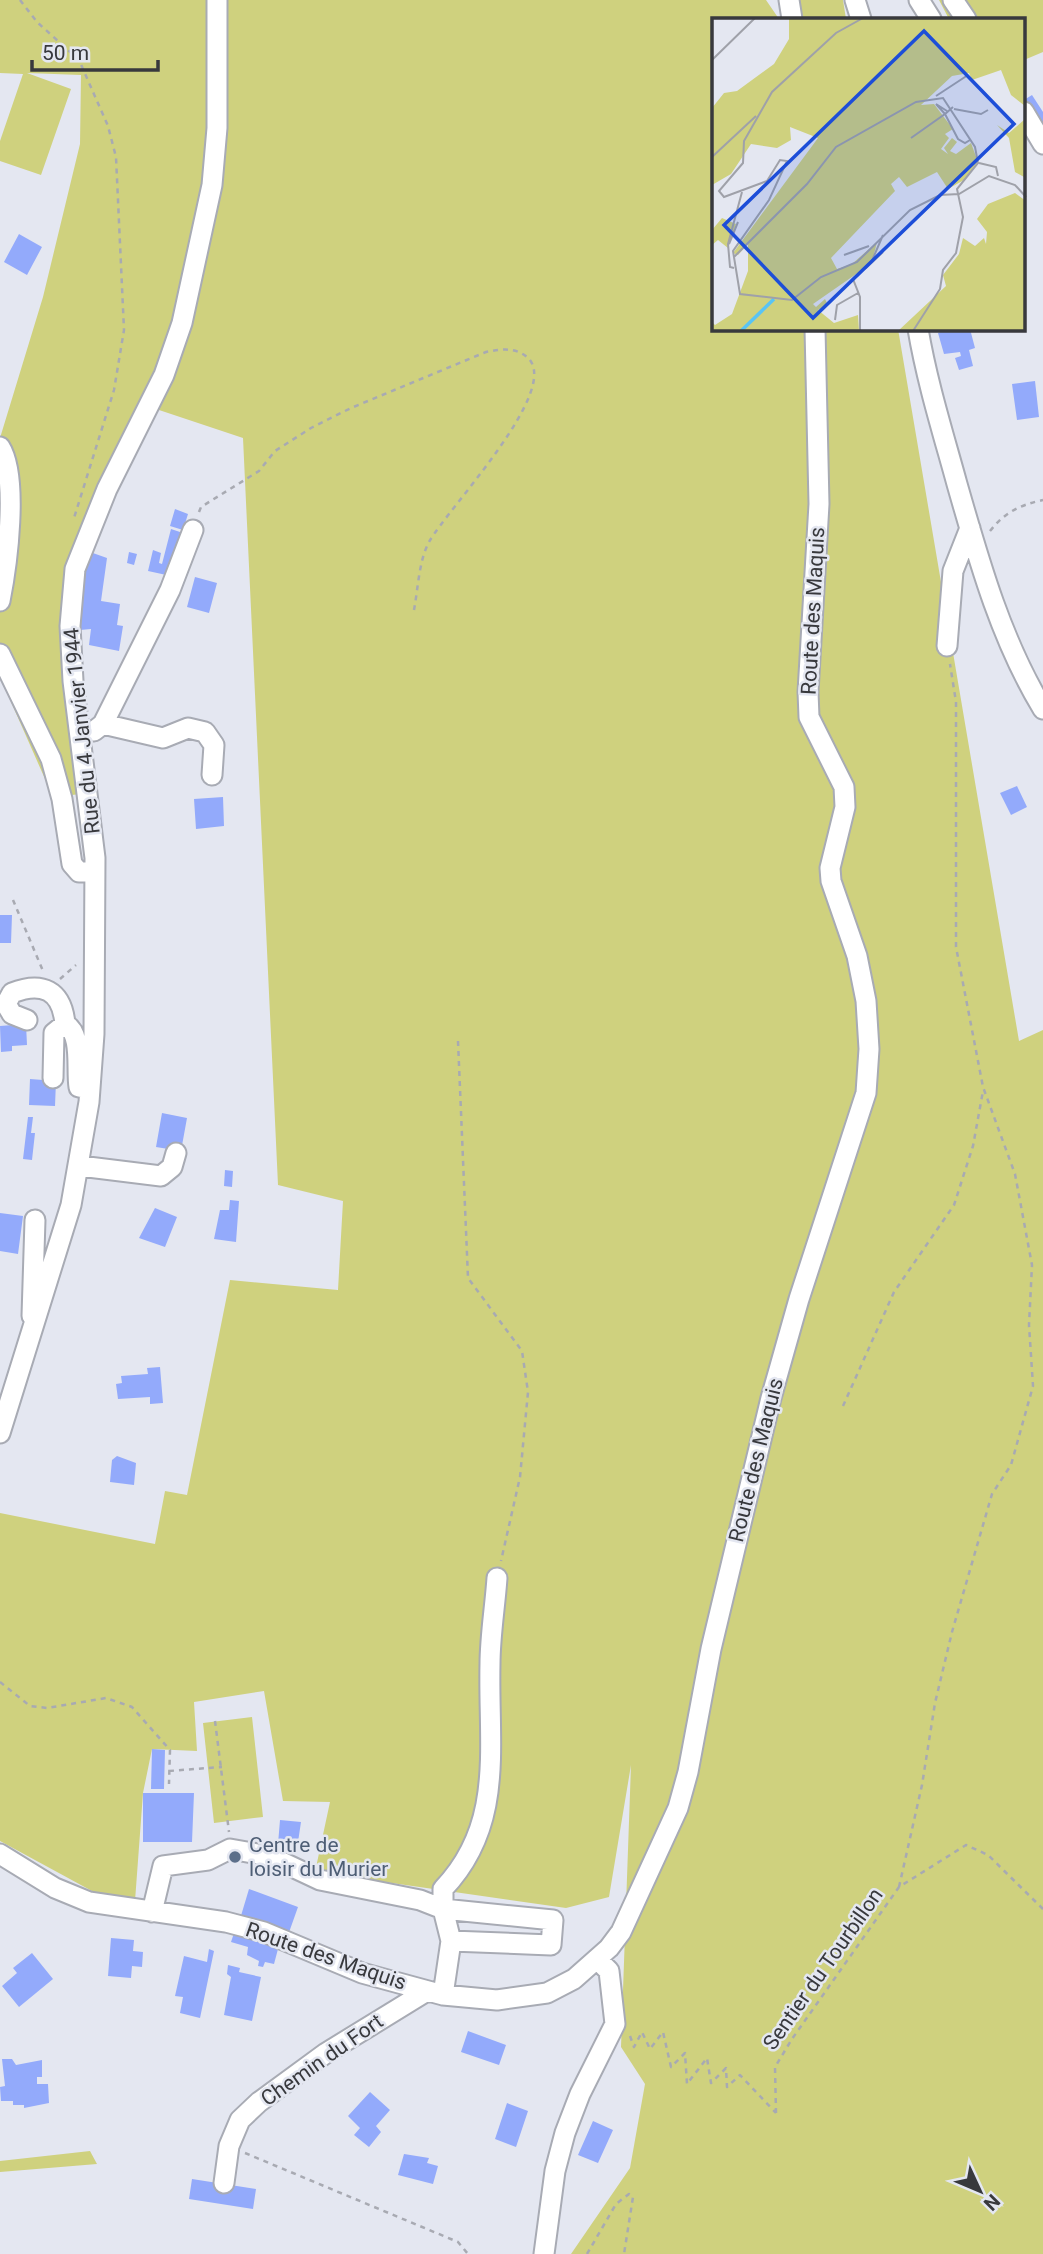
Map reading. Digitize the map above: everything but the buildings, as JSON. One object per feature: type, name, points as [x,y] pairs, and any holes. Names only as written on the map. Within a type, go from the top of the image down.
[{"type":"street","name":"Rue du 4 Janvier 1944","points":[[0,1433],[80,1166],[90,1089],[94,1034],[94,845],[80,739],[70,626],[75,569],[107,489],[164,375],[185,310],[212,185],[217,128],[217,0]]},
{"type":"street","points":[[789,0],[792,18]]},
{"type":"street","points":[[855,0],[860,18]]},
{"type":"street","points":[[919,0],[930,18]]},
{"type":"street","points":[[953,0],[965,18]]},
{"type":"street","points":[[1026,115],[1043,144]]},
{"type":"street","name":"Route des Maquis","points":[[0,1854],[55,1888],[89,1902],[226,1922],[264,1932],[341,1965],[435,1993],[497,2000],[547,1993],[574,1979],[598,1960],[621,1932],[678,1808],[688,1772],[713,1636],[771,1398],[799,1299],[866,1093],[869,1049],[866,1001],[857,956],[831,881],[830,868],[845,807],[844,787],[809,716],[819,504],[815,331]]},
{"type":"street","points":[[918,331],[925,366],[972,537],[1014,653],[1043,709]]},
{"type":"street","points":[[0,447],[9,466],[9,544],[1,590]]},
{"type":"street","points":[[80,739],[103,724],[170,590],[193,530]]},
{"type":"street","points":[[947,646],[953,571],[972,537]]},
{"type":"street","points":[[0,654],[51,759],[62,799],[72,864],[79,872],[93,872]]},
{"type":"street","points":[[103,724],[163,738],[188,728],[205,732],[214,746],[212,775]]},
{"type":"street","points":[[27,1020],[12,1014],[6,1004],[12,993],[31,987],[55,995],[63,1008],[65,1024],[75,1037],[79,1087],[90,1089]]},
{"type":"street","points":[[53,1077],[54,1033],[65,1024]]},
{"type":"street","points":[[80,1166],[161,1176],[172,1167],[176,1153]]},
{"type":"street","points":[[34,1326],[30,1305],[35,1220]]},
{"type":"street","points":[[435,1993],[451,1941],[443,1909],[443,1889],[461,1870],[488,1805],[490,1661],[497,1578]]},
{"type":"street","points":[[152,1912],[163,1866],[208,1860],[230,1849],[270,1856],[320,1880],[420,1900],[443,1909],[553,1920],[551,1945],[451,1941]]},
{"type":"street","points":[[544,2254],[555,2171],[565,2133],[580,2094],[615,2024],[609,1971],[598,1960]]},
{"type":"street","name":"Chemin du Fort","points":[[225,2168],[240,2120],[276,2088],[348,2039],[435,1993]]},
{"type":"path","points":[[20,0],[37,22],[71,51],[84,69],[108,126],[116,157],[124,330],[114,390],[89,462],[71,529]]},
{"type":"path","points":[[193,530],[201,507],[259,471],[275,451],[311,428],[351,408],[486,352],[502,348],[521,352],[534,363],[537,378],[511,433],[442,520],[427,545],[414,610]]},
{"type":"path","points":[[972,537],[1022,505],[1043,500]]},
{"type":"path","points":[[900,1886],[922,1785],[934,1703],[952,1632],[992,1494],[1011,1465],[1033,1386],[1029,1325],[1032,1265],[1015,1174],[983,1087],[956,947],[956,702],[947,646]]},
{"type":"path","points":[[13,900],[46,975]]},
{"type":"path","points":[[56,979],[72,971],[78,958]]},
{"type":"path","points":[[458,1041],[468,1278],[522,1351],[528,1392],[520,1477],[497,1578]]},
{"type":"path","points":[[843,1406],[894,1292],[954,1205],[973,1146],[983,1087]]},
{"type":"path","points":[[0,1682],[30,1706],[47,1708],[106,1698],[132,1707],[170,1750],[169,1784]]},
{"type":"path","points":[[215,1721],[230,1849]]},
{"type":"path","points":[[169,1771],[222,1767]]},
{"type":"path","name":"Sentier du Tourbillon","points":[[615,2024],[627,2028],[634,2046],[642,2032],[650,2049],[663,2032],[671,2067],[685,2053],[687,2084],[707,2058],[711,2083],[726,2068],[727,2087],[740,2075],[776,2113],[775,2067],[900,1886],[965,1845],[989,1855],[1043,1909]]},
{"type":"path","points":[[225,2168],[458,2242],[468,2254]]},
{"type":"path","points":[[587,2254],[616,2204],[629,2194],[634,2197],[624,2254]]},
{"type":"green space","points":[[0,0],[766,0],[778,18],[712,18],[712,331],[898,331],[1019,1041],[1043,1030],[1043,2254],[571,2254],[630,2168],[645,2084],[621,2047],[631,1765],[609,1897],[566,1908],[315,1872],[330,1802],[283,1801],[264,1691],[194,1702],[197,1751],[152,1749],[143,1793],[135,1901],[103,1897],[0,1841],[0,1513],[155,1544],[165,1491],[187,1495],[230,1280],[338,1290],[343,1201],[278,1185],[243,438],[156,409],[97,527],[77,578],[81,794],[53,797],[0,677],[0,438],[43,297],[80,144],[81,75],[27,73],[71,89],[41,175],[0,161],[0,141],[23,74],[0,73]]},
{"type":"green space","points":[[794,0],[843,0],[846,18],[795,18]]},
{"type":"green space","points":[[939,0],[1043,0],[1043,52],[1026,59],[1026,18],[948,18]]},
{"type":"green space","points":[[252,1717],[263,1817],[214,1823],[203,1723]]},
{"type":"green space","points":[[90,2151],[97,2164],[0,2172],[0,2161]]},
{"type":"place","name":"Centre de loisir du Murier","points":[[235,1857]]}]
